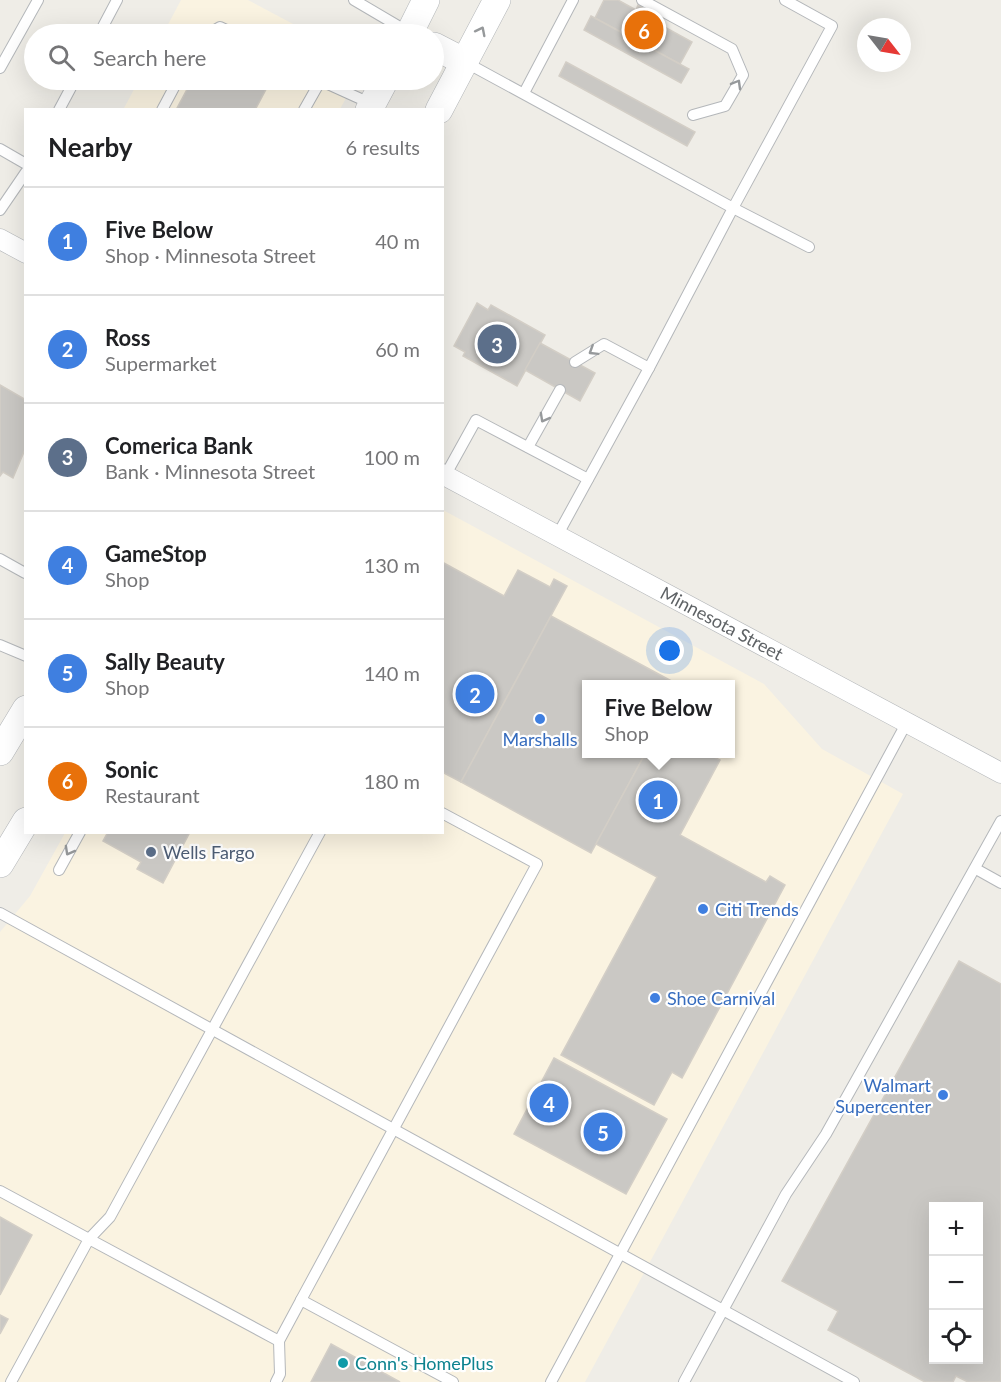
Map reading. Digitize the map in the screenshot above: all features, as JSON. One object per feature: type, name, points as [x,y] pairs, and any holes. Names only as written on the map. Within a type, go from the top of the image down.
[{"type":"main road","points":[[420,24],[426,0]]},
{"type":"main road","points":[[440,108],[497,0]]},
{"type":"main road","points":[[444,51],[465,62]]},
{"type":"main road","points":[[371,107],[380,90]]},
{"type":"main road","points":[[0,752],[24,712]]},
{"type":"main road","points":[[0,864],[24,823]]},
{"type":"street","points":[[0,239],[24,252]]},
{"type":"street","name":"Minnesota Street","points":[[444,475],[1001,773]]},
{"type":"lane","points":[[25,24],[38,0]]},
{"type":"lane","points":[[104,24],[117,0]]},
{"type":"lane","points":[[354,0],[394,24]]},
{"type":"lane","points":[[524,93],[573,0]]},
{"type":"lane","points":[[642,0],[732,49],[743,75],[725,106],[693,115]]},
{"type":"lane","points":[[557,536],[832,26],[785,0]]},
{"type":"lane","points":[[0,68],[24,25]]},
{"type":"lane","points":[[465,62],[809,247]]},
{"type":"lane","points":[[60,108],[70,90]]},
{"type":"lane","points":[[163,108],[173,90]]},
{"type":"lane","points":[[305,108],[315,90]]},
{"type":"lane","points":[[339,90],[371,107]]},
{"type":"lane","points":[[0,149],[24,163]]},
{"type":"lane","points":[[0,210],[24,175]]},
{"type":"lane","points":[[575,362],[604,344],[649,368]]},
{"type":"lane","points":[[528,447],[560,390]]},
{"type":"lane","points":[[444,475],[476,420],[588,479]]},
{"type":"lane","points":[[0,559],[24,572]]},
{"type":"lane","points":[[0,645],[24,655]]},
{"type":"lane","points":[[551,1382],[907,722]]},
{"type":"lane","points":[[276,1382],[280,1374],[279,1341],[537,864],[444,814]]},
{"type":"lane","points":[[684,1382],[786,1194],[826,1134],[1001,821]]},
{"type":"lane","points":[[59,870],[79,834]]},
{"type":"lane","points":[[10,1382],[89,1239],[110,1217],[319,834]]},
{"type":"lane","points":[[976,869],[1001,883]]},
{"type":"lane","points":[[0,914],[621,1252],[854,1382]]},
{"type":"lane","points":[[0,1191],[279,1341]]},
{"type":"lane","points":[[301,1300],[453,1382]]},
{"type":"shaded area","points":[[181,0],[248,0],[293,24],[168,24]]},
{"type":"shaded area","points":[[134,90],[350,90],[341,108],[124,108]]},
{"type":"shaded area","points":[[444,511],[764,684],[822,749],[903,794],[585,1382],[0,1382],[0,932],[30,896],[64,834],[444,834]]},
{"type":"building","points":[[604,0],[618,0],[636,10],[638,5],[651,12],[648,18],[692,42],[680,64],[595,18]]},
{"type":"building","points":[[591,16],[689,69],[681,83],[584,30]]},
{"type":"building","points":[[566,62],[695,132],[687,146],[559,76]]},
{"type":"building","points":[[187,90],[266,90],[256,108],[177,108]]},
{"type":"building","points":[[477,303],[488,310],[491,305],[545,335],[517,386],[463,356],[465,352],[454,346]]},
{"type":"building","points":[[540,343],[595,373],[580,401],[525,370]]},
{"type":"building","points":[[0,385],[24,399],[24,452],[13,478],[3,472],[0,476]]},
{"type":"building","points":[[444,563],[504,596],[518,570],[550,587],[554,579],[567,586],[461,782],[444,773]]},
{"type":"building","name":"Marshalls","points":[[551,616],[670,680],[582,680],[582,758],[643,758],[591,853],[461,782]]},
{"type":"building","points":[[643,758],[716,758],[720,760],[680,835],[766,882],[770,876],[785,885],[682,1078],[672,1072],[654,1105],[561,1055],[657,877],[596,844]]},
{"type":"building","name":"Wells Fargo","points":[[107,834],[189,834],[163,883],[137,869],[141,862],[103,841]]},
{"type":"building","name":"Walmart Supercenter","points":[[959,961],[1001,984],[1001,1382],[968,1382],[956,1376],[953,1382],[925,1382],[828,1330],[838,1311],[782,1281]]},
{"type":"building","points":[[554,1058],[667,1119],[626,1194],[514,1134]]},
{"type":"building","points":[[0,1217],[32,1235],[0,1295]]},
{"type":"building","points":[[0,1315],[8,1319],[0,1334]]},
{"type":"building","name":"Conn's HomePlus","points":[[331,1344],[400,1382],[311,1382]]},
{"type":"place","name":"Sonic","points":[[644,30]]},
{"type":"place","name":"Comerica Bank","points":[[497,344]]},
{"type":"place","name":"Ross","points":[[475,694]]},
{"type":"place","name":"Marshalls","points":[[540,719]]},
{"type":"place","name":"Five Below","points":[[658,800]]},
{"type":"place","name":"Wells Fargo","points":[[151,852]]},
{"type":"place","name":"Citi Trends","points":[[703,909]]},
{"type":"place","name":"Shoe Carnival","points":[[655,998]]},
{"type":"place","name":"Walmart Supercenter","points":[[943,1095]]},
{"type":"place","name":"GameStop","points":[[549,1103]]},
{"type":"place","name":"Sally Beauty","points":[[603,1132]]},
{"type":"place","name":"Conn's HomePlus","points":[[343,1363]]}]
